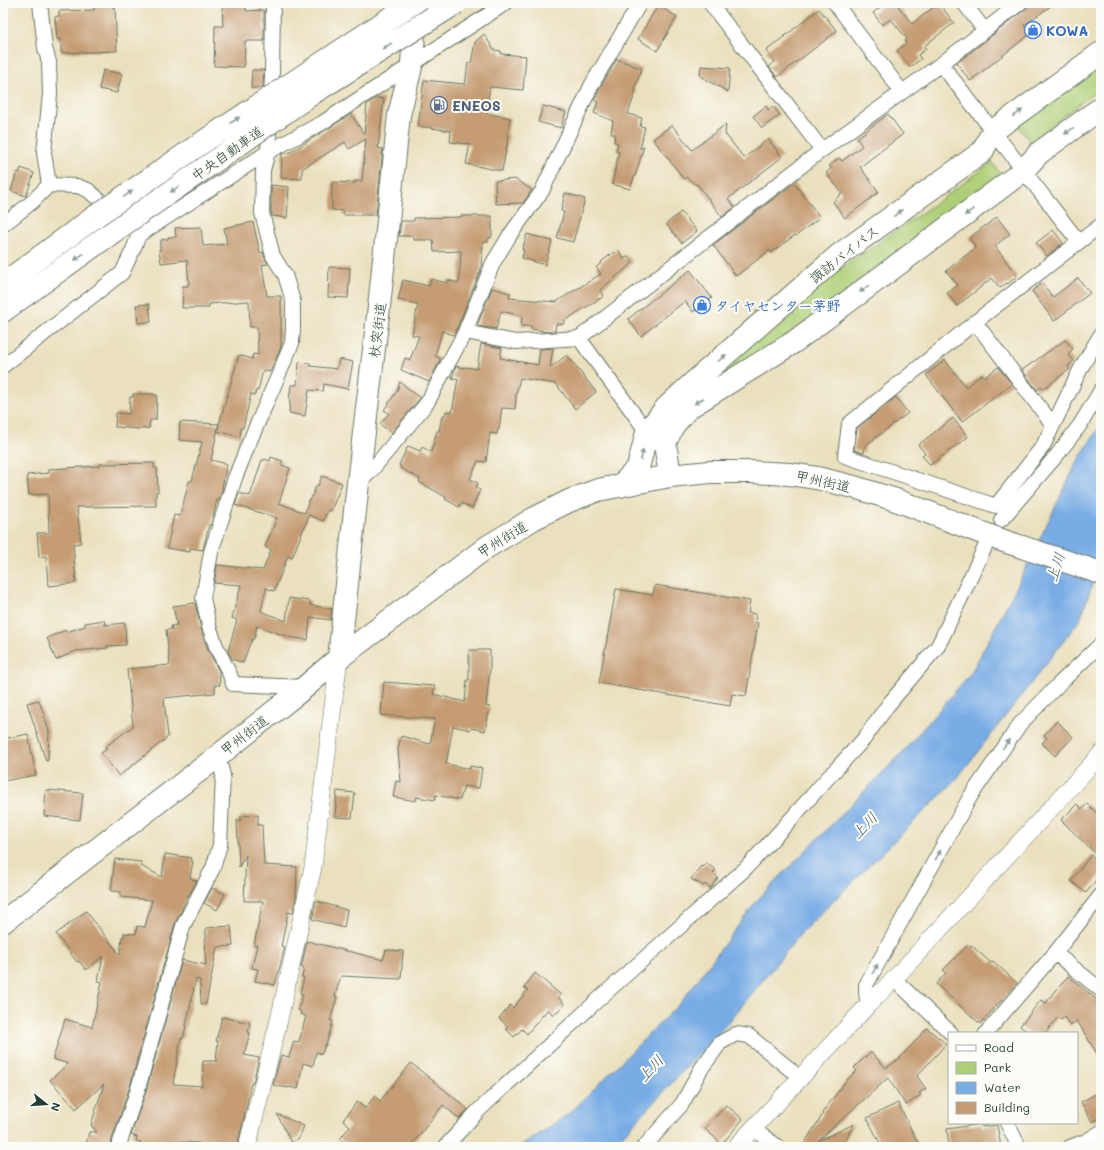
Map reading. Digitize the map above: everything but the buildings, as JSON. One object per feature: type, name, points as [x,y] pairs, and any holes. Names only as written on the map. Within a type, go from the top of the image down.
[{"type":"main road","name":"杖突街道","points":[[339,658],[379,307],[399,115],[412,64],[415,3]]},
{"type":"main road","name":"中央自動車道","points":[[3,284],[96,216],[200,144],[415,3]]},
{"type":"main road","name":"中央自動車道","points":[[3,311],[110,234],[313,93],[456,3]]},
{"type":"main road","name":"諏訪バイパス","points":[[620,486],[638,468],[647,432],[666,408],[694,382],[839,255],[982,152],[993,131],[1101,53]]},
{"type":"main road","points":[[670,476],[665,443],[673,426],[688,408],[794,342],[1023,171],[1039,153],[1101,108]]},
{"type":"main road","name":"甲州街道","points":[[3,922],[218,756],[339,658],[487,546],[533,519],[569,501],[598,490],[670,476],[710,472],[789,474],[818,478],[896,500],[1101,573]]},
{"type":"street","points":[[40,3],[45,48],[49,62],[50,94],[44,153],[50,185]]},
{"type":"street","points":[[273,3],[272,75],[268,152],[262,170],[262,213],[273,256],[285,275],[293,301],[292,343],[235,478],[211,552],[203,598],[209,626],[233,684],[305,687]]},
{"type":"street","points":[[3,366],[122,273],[139,235],[268,152],[322,123],[506,3]]},
{"type":"street","points":[[358,483],[371,472],[427,403],[465,332],[493,263],[510,235],[542,191],[592,84],[640,3]]},
{"type":"street","points":[[710,3],[822,150]]},
{"type":"street","points":[[835,3],[902,92]]},
{"type":"street","points":[[964,3],[985,30]]},
{"type":"street","points":[[465,332],[516,342],[579,338],[822,150],[941,64],[1020,3]]},
{"type":"street","points":[[941,64],[1078,242]]},
{"type":"street","points":[[3,225],[32,202],[50,185],[77,186],[88,190],[139,235]]},
{"type":"street","points":[[1101,226],[1078,242],[975,322],[849,424],[845,456],[996,506],[1044,446],[1082,366],[1101,334]]},
{"type":"street","points":[[975,322],[1053,425]]},
{"type":"street","points":[[579,338],[647,432]]},
{"type":"street","points":[[445,1147],[478,1111],[601,997],[745,869],[864,739],[888,705],[938,646],[995,535],[1080,425],[1101,390]]},
{"type":"street","points":[[868,1005],[866,985],[970,797],[1020,724],[1101,644]]},
{"type":"street","points":[[247,1147],[278,1024],[313,867],[339,658]]},
{"type":"street","points":[[119,1147],[138,1088],[183,926],[213,868],[220,845],[223,775],[218,756]]},
{"type":"street","points":[[736,1147],[1099,761]]},
{"type":"street","points":[[987,1032],[1055,953],[1101,895]]},
{"type":"street","points":[[1055,953],[1101,990]]},
{"type":"street","points":[[894,979],[950,1032]]},
{"type":"street","points":[[644,1147],[682,1104],[701,1069],[720,1043],[736,1034],[749,1036],[791,1070]]},
{"type":"street","points":[[1007,1124],[1019,1147]]},
{"type":"street","points":[[753,1128],[778,1147]]},
{"type":"street","points":[[1070,1147],[1101,1132]]},
{"type":"green space","points":[[1101,63],[1101,89],[1030,142],[1016,124]]},
{"type":"green space","points":[[992,162],[1005,180],[900,257],[680,409],[807,292],[943,198]]},
{"type":"water","name":"上川","points":[[1101,424],[1101,558],[1080,620],[955,781],[803,931],[728,1023],[612,1147],[520,1147],[571,1112],[681,1002],[759,898],[900,755],[971,673],[1016,588],[1077,462]]},
{"type":"place","name":"KOWA","points":[[1033,30]]},
{"type":"place","name":"ENEOS","points":[[439,105]]},
{"type":"place","name":"タイヤセンター茅野","points":[[702,305]]}]
